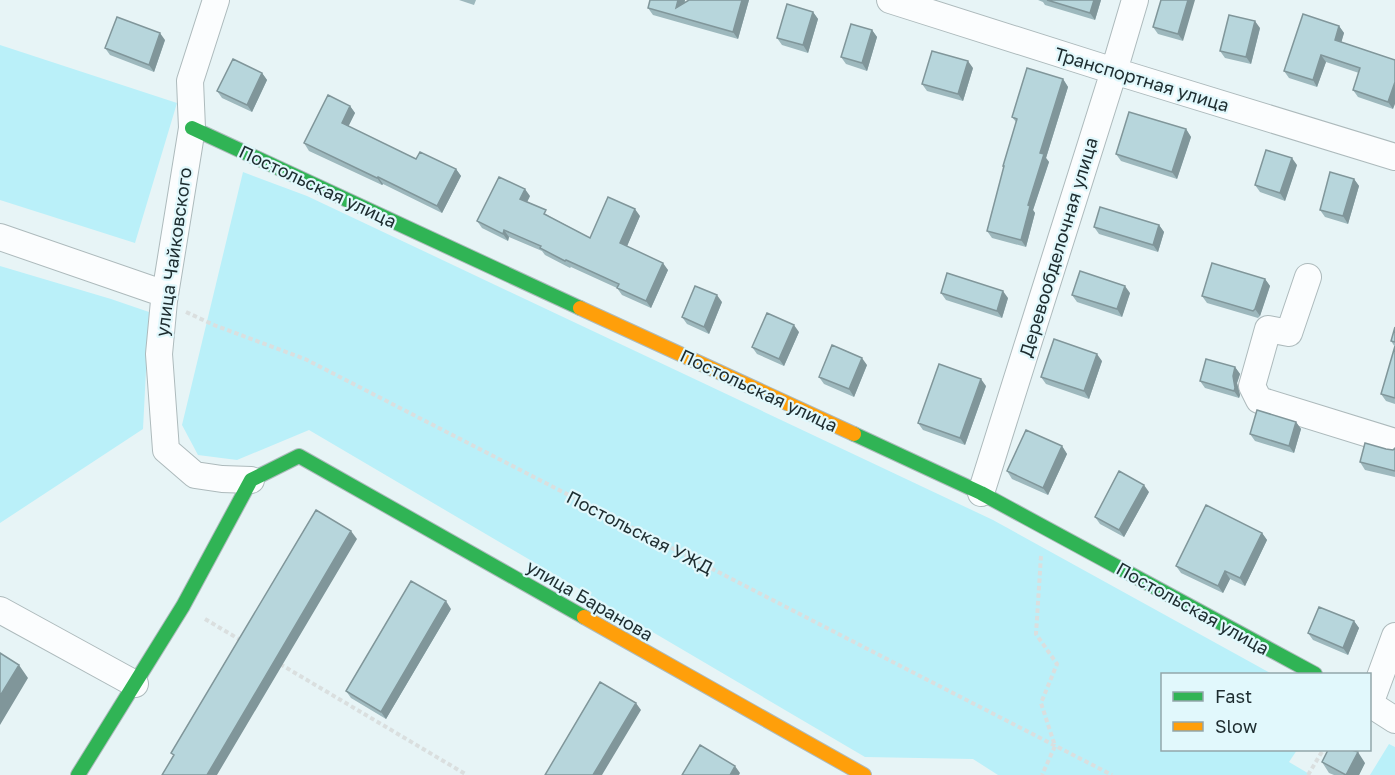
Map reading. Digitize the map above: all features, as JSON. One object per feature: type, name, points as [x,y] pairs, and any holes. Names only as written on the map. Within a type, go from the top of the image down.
[{"type":"street","name":"улица Чайковского","points":[[216,0],[190,81],[192,128],[165,298],[159,354],[166,450],[195,475],[251,480]]},
{"type":"street","name":"Транспортная улица","points":[[890,0],[1395,157]]},
{"type":"street","name":"Деревообделочная улица","points":[[981,493],[1135,0]]},
{"type":"street","name":"Постольская улица","points":[[192,128],[981,493],[1311,673]]},
{"type":"street","points":[[0,237],[165,298]]},
{"type":"street","points":[[1308,278],[1289,333],[1269,329],[1252,386],[1259,400],[1395,442]]},
{"type":"street","name":"улица Баранова","points":[[251,480],[299,456],[864,775]]},
{"type":"street","points":[[78,775],[183,606],[251,480]]},
{"type":"street","points":[[0,610],[135,684]]},
{"type":"street","points":[[1371,701],[1395,636]]},
{"type":"street","points":[[1371,705],[1395,720]]},
{"type":"path","name":"Постольская УЖД","points":[[165,298],[214,325],[305,359],[1112,775]]},
{"type":"path","points":[[1042,775],[1055,746],[1041,704],[1057,664],[1036,634],[1043,527]]},
{"type":"path","points":[[183,606],[244,642]]},
{"type":"path","points":[[274,660],[467,775]]},
{"type":"path","points":[[1308,775],[1322,751]]},
{"type":"shaded area","points":[[0,45],[177,103],[135,243],[0,200]]},
{"type":"shaded area","points":[[243,172],[307,196],[993,520],[1270,673],[1161,673],[1161,751],[1296,751],[1289,762],[1311,775],[998,775],[973,759],[865,757],[309,430],[237,460],[198,455],[182,425]]},
{"type":"shaded area","points":[[0,266],[149,312],[143,429],[0,523]]},
{"type":"shaded area","points":[[1389,744],[1395,747],[1395,775],[1370,775]]},
{"type":"building","points":[[650,0],[678,0],[676,8],[689,0],[742,0],[733,32],[648,8]]},
{"type":"building","points":[[1047,0],[1094,0],[1090,13]]},
{"type":"building","points":[[1161,0],[1188,0],[1178,34],[1153,27]]},
{"type":"building","points":[[787,4],[813,12],[803,45],[777,38]]},
{"type":"building","points":[[1303,14],[1339,26],[1335,40],[1395,60],[1395,82],[1388,102],[1353,90],[1360,68],[1321,55],[1313,80],[1284,71]]},
{"type":"building","points":[[1229,15],[1255,21],[1246,57],[1220,51]]},
{"type":"building","points":[[117,17],[160,33],[149,65],[105,48]]},
{"type":"building","points":[[851,24],[872,30],[862,63],[841,57]]},
{"type":"building","points":[[932,51],[968,61],[958,94],[922,84]]},
{"type":"building","points":[[233,59],[262,73],[247,105],[217,91]]},
{"type":"building","points":[[1027,68],[1063,79],[1040,153],[1044,154],[1028,205],[1030,206],[1021,240],[987,231],[1017,119],[1012,117]]},
{"type":"building","points":[[328,95],[350,106],[342,123],[416,159],[420,152],[456,169],[437,206],[304,143]]},
{"type":"building","points":[[1129,112],[1186,129],[1172,172],[1116,154]]},
{"type":"building","points":[[1266,150],[1292,158],[1280,193],[1255,185]]},
{"type":"building","points":[[1330,172],[1354,179],[1343,216],[1320,210]]},
{"type":"building","points":[[499,177],[525,189],[520,199],[546,210],[544,214],[590,238],[608,197],[635,209],[620,243],[663,263],[646,301],[617,288],[619,284],[565,261],[540,248],[541,246],[504,230],[503,234],[477,221]]},
{"type":"building","points":[[1100,207],[1159,225],[1153,245],[1094,227]]},
{"type":"building","points":[[1212,263],[1265,279],[1253,311],[1202,296]]},
{"type":"building","points":[[1080,271],[1125,286],[1117,309],[1072,295]]},
{"type":"building","points":[[947,273],[1003,291],[997,311],[941,293]]},
{"type":"building","points":[[695,286],[717,295],[704,327],[682,317]]},
{"type":"building","points":[[767,313],[794,325],[779,359],[752,347]]},
{"type":"building","points":[[1395,327],[1395,342],[1391,341]]},
{"type":"building","points":[[1054,339],[1097,354],[1084,391],[1041,377]]},
{"type":"building","points":[[832,345],[862,358],[849,389],[819,377]]},
{"type":"building","points":[[1395,346],[1395,398],[1381,394]]},
{"type":"building","points":[[1206,359],[1235,367],[1234,391],[1200,381]]},
{"type":"building","points":[[939,364],[981,379],[960,438],[918,423]]},
{"type":"building","points":[[1257,410],[1296,422],[1289,446],[1250,434]]},
{"type":"building","points":[[1026,430],[1062,446],[1043,488],[1007,471]]},
{"type":"building","points":[[1365,443],[1386,449],[1395,448],[1395,471],[1360,462]]},
{"type":"building","points":[[1119,471],[1144,485],[1119,530],[1095,517]]},
{"type":"building","points":[[1206,505],[1262,533],[1240,578],[1225,571],[1218,586],[1176,566]]},
{"type":"building","points":[[316,510],[351,531],[207,775],[162,775],[174,755],[171,753]]},
{"type":"building","points":[[411,581],[446,601],[381,712],[346,691]]},
{"type":"building","points":[[1319,607],[1354,621],[1343,648],[1308,633]]},
{"type":"building","points":[[0,653],[19,665],[0,696]]},
{"type":"building","points":[[600,682],[636,703],[593,775],[545,775]]},
{"type":"building","points":[[700,745],[735,766],[730,775],[682,775]]},
{"type":"building","points":[[1328,751],[1358,752],[1346,775],[1322,762]]},
{"type":"traffic: fast","points":[[192,128],[580,308]]},
{"type":"traffic: fast","points":[[854,434],[981,493],[1313,673]]},
{"type":"traffic: fast","points":[[78,775],[183,606],[251,480],[299,456],[584,617]]},
{"type":"traffic: slow","points":[[580,308],[854,434]]},
{"type":"traffic: slow","points":[[584,617],[864,775]]}]
